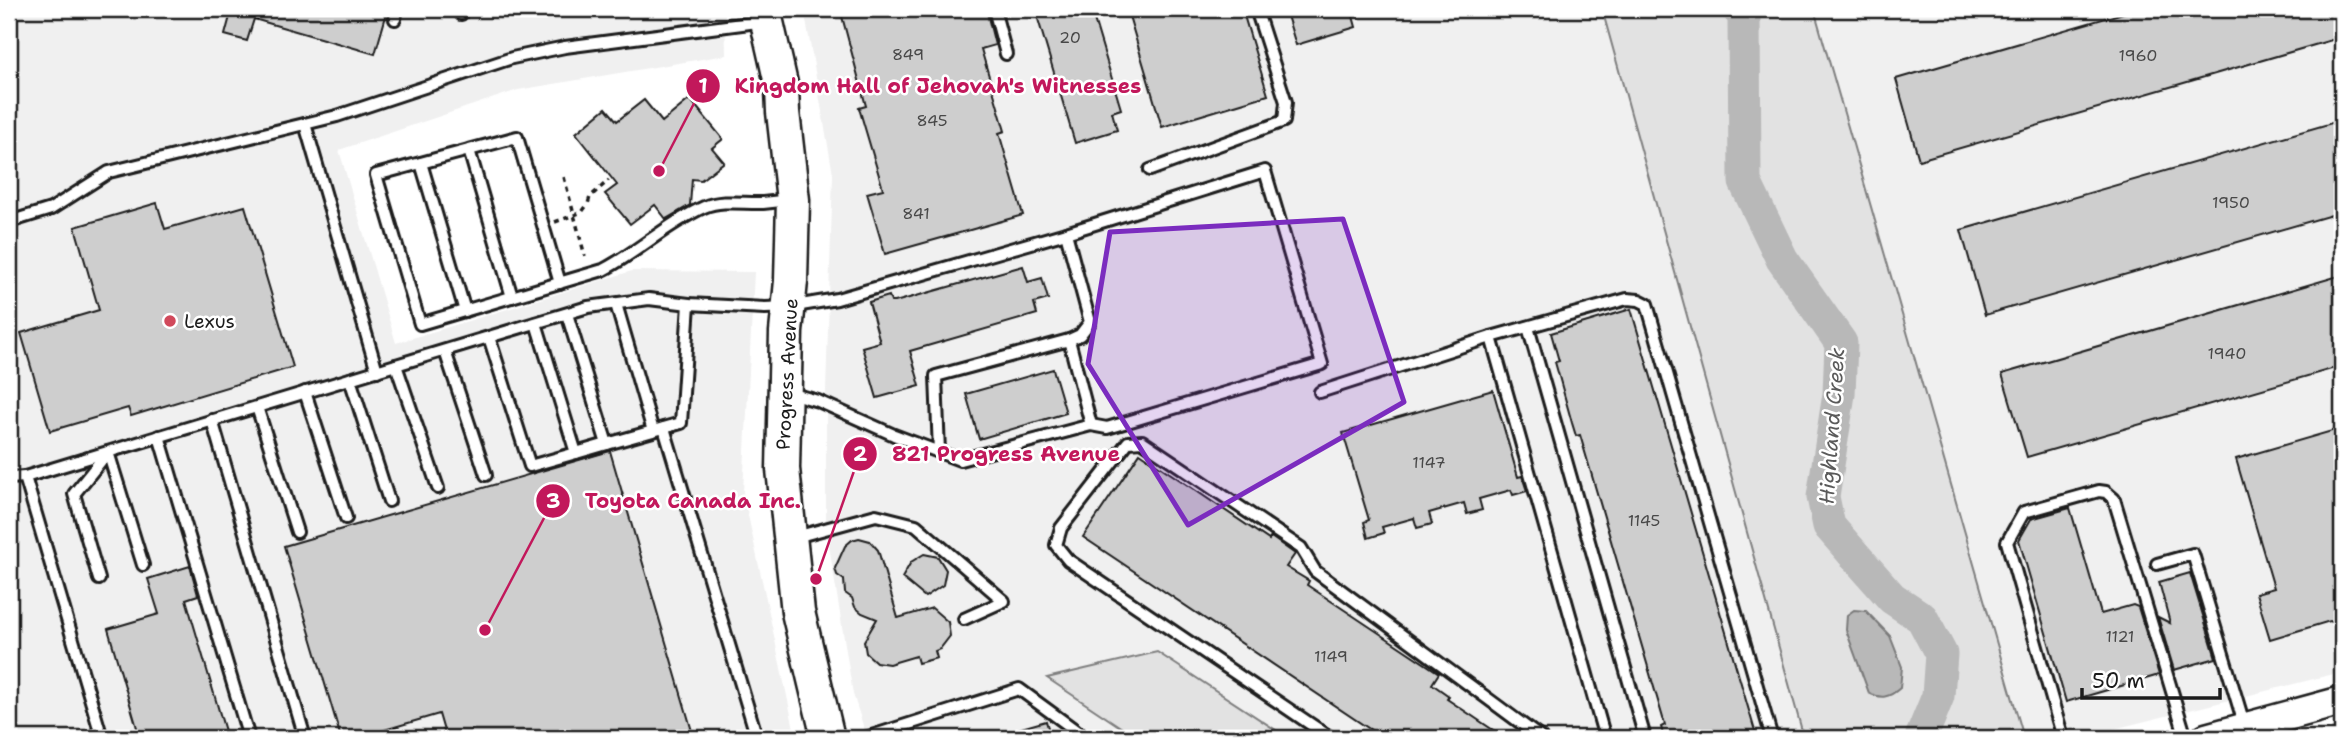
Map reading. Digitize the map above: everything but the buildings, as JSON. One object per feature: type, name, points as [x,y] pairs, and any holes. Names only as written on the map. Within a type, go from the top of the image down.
[{"type":"main road","name":"Progress Avenue","points":[[766,15],[782,88],[793,200],[783,469],[789,539],[798,612],[828,738]]},
{"type":"street","points":[[2228,734],[2342,701]]},
{"type":"lane","points":[[994,9],[1006,54]]},
{"type":"lane","points":[[1150,170],[1284,121],[1286,102],[1256,9]]},
{"type":"lane","points":[[9,222],[51,209],[109,172],[337,116],[512,58],[766,15]]},
{"type":"lane","points":[[305,124],[377,371]]},
{"type":"lane","points":[[560,283],[517,137],[376,176],[420,324],[560,283],[603,270],[705,207],[723,202],[764,203],[793,200]]},
{"type":"lane","points":[[469,150],[512,297]]},
{"type":"lane","points":[[421,163],[465,311]]},
{"type":"lane","points":[[9,478],[25,477],[588,307],[649,299],[689,304],[789,307],[837,299],[1066,233],[1265,171],[1322,364],[1107,428],[1091,425],[960,460],[894,435],[818,401],[784,391]]},
{"type":"lane","points":[[939,452],[936,376],[1069,340],[1080,335],[1090,322],[1066,233]]},
{"type":"lane","points":[[1320,392],[1492,337],[1628,299],[1647,304],[1772,738]]},
{"type":"lane","points":[[616,304],[757,738]]},
{"type":"lane","points":[[489,337],[530,466],[681,423],[689,304]]},
{"type":"lane","points":[[567,314],[607,444]]},
{"type":"lane","points":[[536,323],[576,453]]},
{"type":"lane","points":[[1528,327],[1645,738]]},
{"type":"lane","points":[[1492,337],[1605,738]]},
{"type":"lane","points":[[1069,340],[1091,425]]},
{"type":"lane","points":[[445,351],[486,475]]},
{"type":"lane","points":[[396,365],[438,488]]},
{"type":"lane","points":[[351,379],[389,501]]},
{"type":"lane","points":[[305,392],[346,518]]},
{"type":"lane","points":[[257,407],[297,532]]},
{"type":"lane","points":[[212,420],[306,738]]},
{"type":"lane","points":[[159,436],[249,738]]},
{"type":"lane","points":[[1331,738],[1068,560],[1056,545],[1061,528],[1128,442],[1142,441],[1301,548],[1315,571],[1541,738]]},
{"type":"lane","points":[[108,452],[143,565]]},
{"type":"lane","points":[[99,579],[74,494],[108,452]]},
{"type":"lane","points":[[25,477],[102,738]]},
{"type":"lane","points":[[2063,738],[2007,542],[2024,512],[2099,491],[2106,492],[2115,499],[2186,738]]},
{"type":"lane","points":[[789,539],[876,515],[916,524],[1004,601],[964,619]]},
{"type":"lane","points":[[2157,564],[2193,554],[2228,734]]},
{"type":"lane","points":[[865,738],[1019,689],[1086,738]]},
{"type":"path","points":[[564,177],[585,256]]},
{"type":"path","points":[[543,226],[582,212],[590,197],[609,180]]},
{"type":"highlighted area","points":[[1343,219],[1404,402],[1188,525],[1088,364],[1110,232]]},
{"type":"shaded area","points":[[9,9],[725,9],[726,55],[518,90],[339,150],[396,343],[632,271],[754,272],[743,492],[796,738],[9,738]]},
{"type":"shaded area","points":[[804,9],[1602,9],[1804,738],[867,738],[853,694],[826,527],[826,390],[833,174]]},
{"type":"shaded area","points":[[1602,9],[1814,9],[2024,738],[1804,738]]},
{"type":"shaded area","points":[[1814,9],[2342,9],[2342,672],[2078,738],[2024,738]]},
{"type":"shaded area","points":[[1854,610],[1866,611],[1890,636],[1902,667],[1900,688],[1889,696],[1881,697],[1869,693],[1846,630],[1847,615]]},
{"type":"shaded area","points":[[1157,652],[1288,738],[1137,738],[1047,678]]},
{"type":"waterway","name":"Highland Creek","points":[[1738,9],[1744,16],[1745,182],[1782,259],[1841,343],[1839,394],[1823,497],[1829,526],[1892,598],[1922,618],[1941,654],[1938,696],[1921,738]]},
{"type":"place","name":"Kingdom Hall of Jehovah's Witnesses","points":[[659,171]]},
{"type":"place","name":"Lexus","points":[[170,321]]},
{"type":"place","name":"821 Progress Avenue","points":[[816,579]]},
{"type":"place","name":"Toyota Canada Inc.","points":[[485,630]]}]
